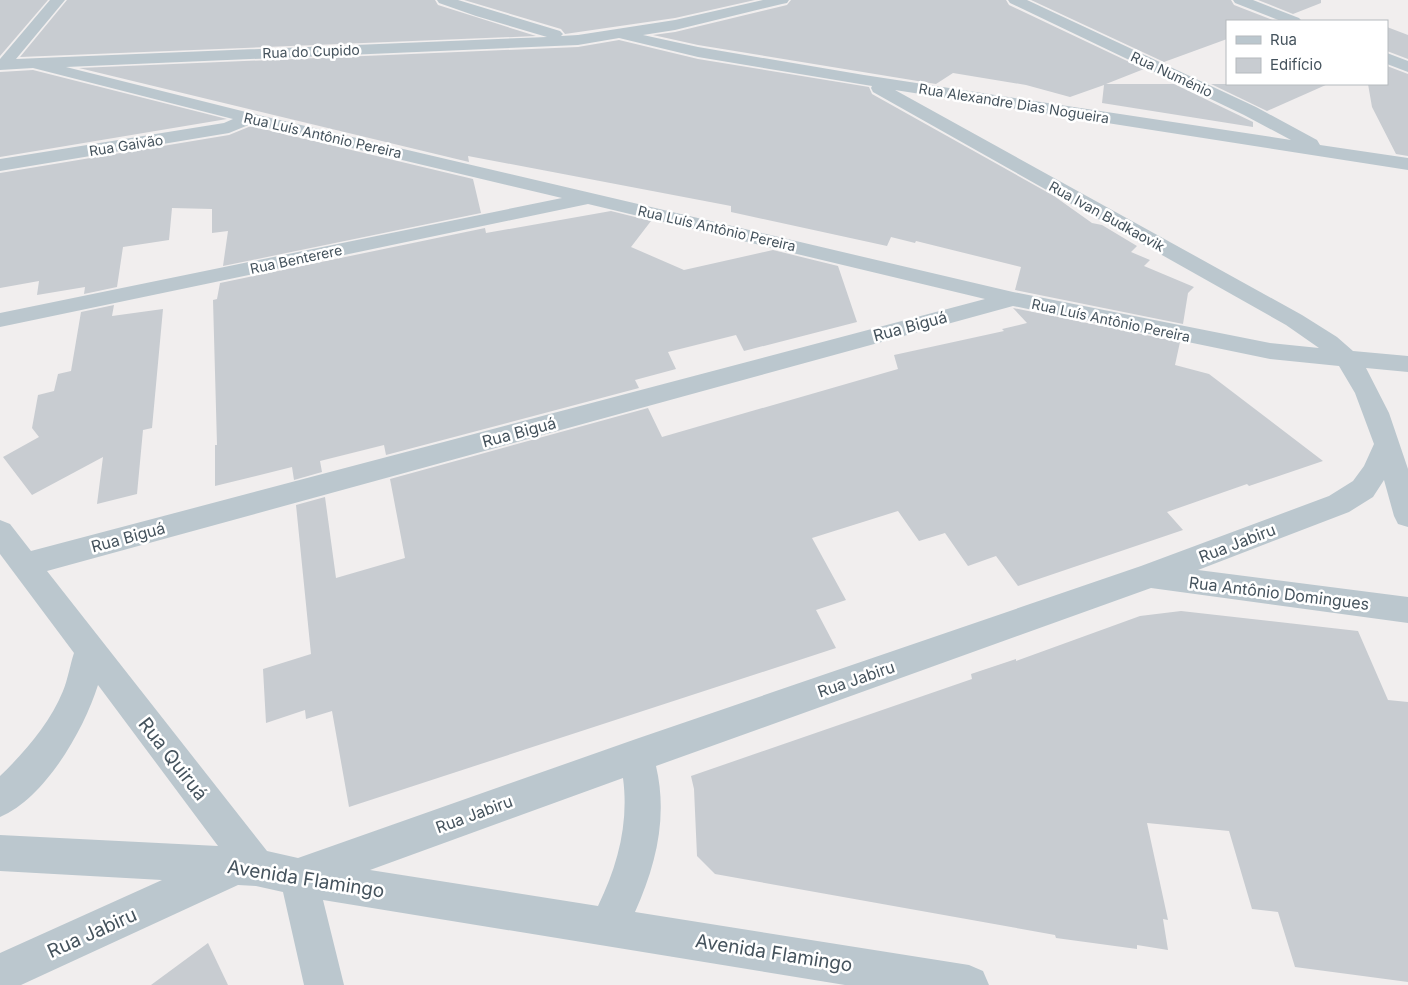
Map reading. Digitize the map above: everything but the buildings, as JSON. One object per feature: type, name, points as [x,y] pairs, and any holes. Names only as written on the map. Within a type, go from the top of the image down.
[{"type":"street","points":[[2,64],[58,0]]},
{"type":"street","points":[[444,0],[481,13],[578,40]]},
{"type":"street","name":"Rua Numénio","points":[[1015,0],[1250,111],[1327,153]]},
{"type":"street","points":[[1240,0],[1291,20]]},
{"type":"street","name":"Rua do Cupido","points":[[2,64],[578,40],[675,25],[769,1]]},
{"type":"street","name":"Rua Alexandre Dias Nogueira","points":[[621,34],[698,52],[864,80],[1408,164]]},
{"type":"street","points":[[1388,58],[1408,67]]},
{"type":"street","name":"Rua Luís Antônio Pereira","points":[[31,63],[249,118],[1013,299],[1227,344],[1286,353],[1408,364]]},
{"type":"street","name":"Rua Ivan Budkaovik","points":[[864,80],[1294,320],[1322,338],[1346,359]]},
{"type":"street","name":"Rua Gaivão","points":[[0,165],[229,128],[249,118]]},
{"type":"street","name":"Rua Benterere","points":[[0,320],[591,198]]},
{"type":"street","name":"Rua Biguá","points":[[25,565],[1013,299]]},
{"type":"street","points":[[1346,359],[1365,390],[1376,413],[1408,516]]},
{"type":"street","name":"Rua Jabiru","points":[[298,877],[1150,576],[1339,504],[1363,490],[1376,470],[1386,446]]},
{"type":"street","name":"Rua Quiruá","points":[[0,532],[90,651],[247,866]]},
{"type":"street","name":"Rua Antônio Domingues","points":[[1150,576],[1408,610]]},
{"type":"street","points":[[0,798],[28,775],[56,735],[79,693],[90,651]]},
{"type":"street","points":[[609,926],[633,872],[642,826],[642,778],[636,756]]},
{"type":"street","name":"Avenida Flamingo","points":[[0,853],[247,866],[298,877],[968,985]]},
{"type":"street","name":"Rua Jabiru","points":[[0,974],[247,866]]},
{"type":"street","points":[[298,877],[324,985]]}]
